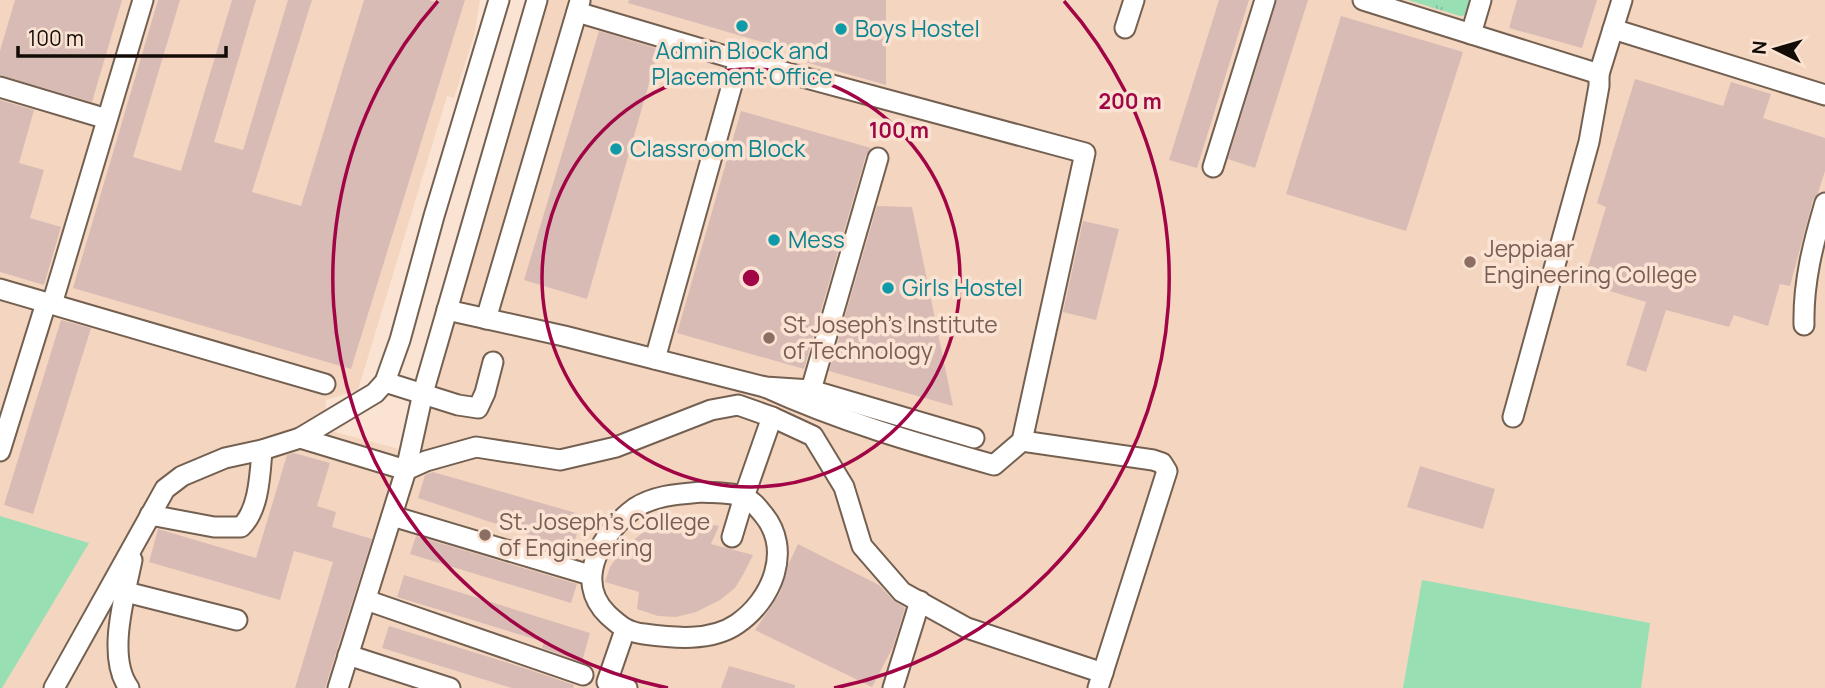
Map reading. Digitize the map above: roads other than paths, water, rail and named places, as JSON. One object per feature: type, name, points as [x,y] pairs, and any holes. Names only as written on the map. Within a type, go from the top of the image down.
[{"type":"lane","points":[[0,451],[49,304],[143,0]]},
{"type":"lane","points":[[54,688],[165,489],[182,476],[225,458],[300,438],[375,393],[385,382],[400,340],[499,0]]},
{"type":"lane","points":[[338,688],[393,516],[423,393],[537,0]]},
{"type":"lane","points":[[1125,29],[1134,0]]},
{"type":"lane","points":[[1213,167],[1265,0]]},
{"type":"lane","points":[[1363,0],[1599,74]]},
{"type":"lane","points":[[1471,34],[1481,0]]},
{"type":"lane","points":[[1513,417],[1590,142],[1599,74],[1622,0]]},
{"type":"lane","points":[[447,310],[765,387],[809,407],[885,435],[994,466],[1022,441],[1085,153],[739,60],[579,6],[486,319]]},
{"type":"lane","points":[[1613,29],[1825,95]]},
{"type":"lane","points":[[655,359],[739,60]]},
{"type":"lane","points":[[0,87],[107,119]]},
{"type":"lane","points":[[811,390],[878,158]]},
{"type":"lane","points":[[1804,325],[1809,258],[1825,203]]},
{"type":"lane","points":[[0,289],[325,384]]},
{"type":"lane","points":[[385,382],[458,405],[478,408],[493,362]]},
{"type":"lane","points":[[765,387],[811,390],[974,438]]},
{"type":"lane","points":[[300,438],[406,470],[426,461],[476,447],[560,460],[616,447],[711,410],[738,405],[813,436],[844,487],[862,546],[902,592],[968,628],[1100,680],[1167,471],[1162,463],[1153,460],[1022,441]]},
{"type":"lane","points":[[732,537],[772,417]]},
{"type":"lane","points":[[150,515],[214,527],[241,527],[250,518],[261,472],[262,450]]},
{"type":"lane","points":[[702,492],[744,497],[757,506],[771,524],[778,548],[778,566],[767,591],[752,611],[735,625],[710,634],[683,638],[625,630],[603,610],[590,575],[598,549],[615,526],[636,508],[656,498],[681,494],[702,492]]},
{"type":"lane","points":[[393,516],[590,575]]},
{"type":"lane","points":[[129,688],[124,681],[117,644],[135,541]]},
{"type":"lane","points":[[126,592],[237,620]]},
{"type":"lane","points":[[366,600],[582,681],[607,682],[627,688]]},
{"type":"lane","points":[[892,688],[920,601]]},
{"type":"lane","points":[[607,682],[625,630]]},
{"type":"lane","points":[[348,655],[450,688]]},
{"type":"place","name":"Admin Block and Placement Office","points":[[742,26]]},
{"type":"place","name":"Boys Hostel","points":[[841,29]]},
{"type":"place","name":"Classroom Block","points":[[616,149]]},
{"type":"place","name":"Mess","points":[[774,240]]},
{"type":"place","name":"Jeppiaar Engineering College","points":[[1470,262]]},
{"type":"place","name":"Girls Hostel","points":[[888,288]]},
{"type":"place","name":"St Joseph's Institute of Technology","points":[[769,338]]},
{"type":"place","name":"St. Joseph's College of Engineering","points":[[485,535]]}]
